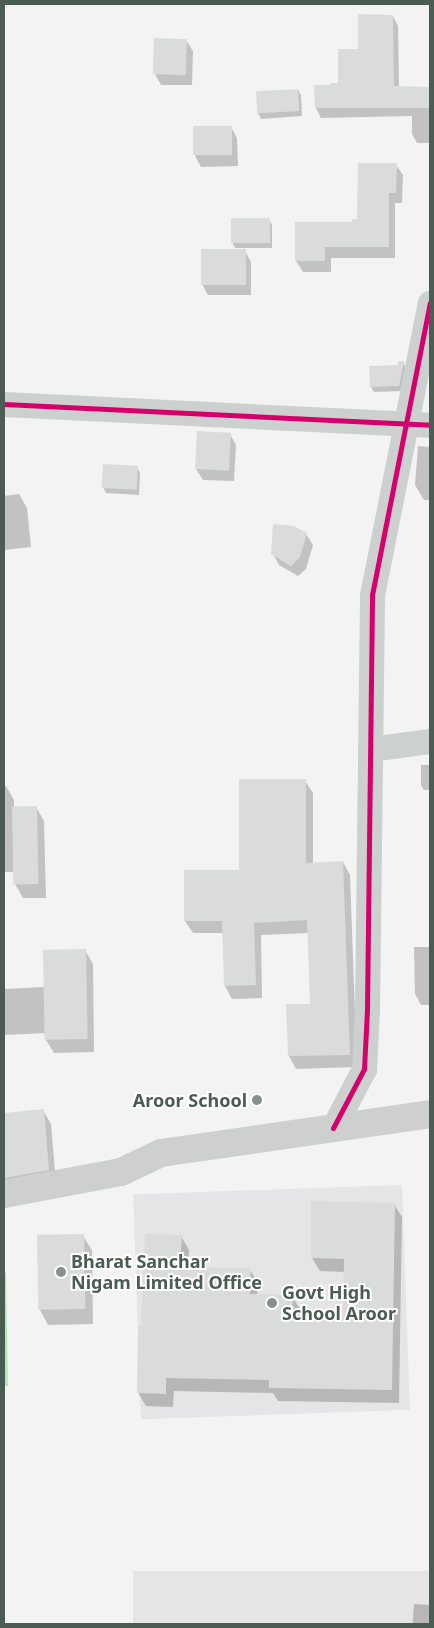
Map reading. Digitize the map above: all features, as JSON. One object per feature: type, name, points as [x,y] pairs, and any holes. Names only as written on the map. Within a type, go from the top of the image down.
[{"type":"main road","points":[[4,1194],[121,1172],[161,1153],[430,1114]]},
{"type":"street","points":[[333,1128],[364,1069],[367,1009],[372,595],[430,303]]},
{"type":"street","points":[[4,404],[430,425]]},
{"type":"street","points":[[370,749],[430,741]]},
{"type":"shaded area","name":"Govt High School Aroor","points":[[402,1185],[410,1410],[141,1419],[133,1194]]},
{"type":"shaded area","points":[[4,1273],[6,1273],[8,1386],[4,1386]]},
{"type":"shaded area","points":[[133,1571],[430,1571],[430,1624],[133,1624]]},
{"type":"building","points":[[358,14],[393,15],[394,86],[430,87],[430,108],[315,108],[314,85],[338,83],[338,49],[358,49]]},
{"type":"building","points":[[154,38],[187,39],[186,75],[153,74]]},
{"type":"building","points":[[298,89],[299,111],[257,113],[256,91]]},
{"type":"building","points":[[193,126],[232,126],[232,155],[193,155]]},
{"type":"building","points":[[358,163],[397,163],[396,193],[389,193],[389,247],[325,247],[325,261],[295,261],[295,222],[352,222],[352,219],[357,219]]},
{"type":"building","points":[[231,218],[270,218],[270,243],[231,243]]},
{"type":"building","points":[[201,249],[246,249],[246,285],[201,285]]},
{"type":"building","points":[[398,361],[404,361],[399,386],[370,387],[369,366],[398,365]]},
{"type":"building","points":[[197,431],[231,433],[229,471],[195,469]]},
{"type":"building","points":[[103,464],[138,466],[137,490],[102,488]]},
{"type":"building","points":[[273,524],[294,526],[307,533],[300,557],[291,566],[271,554]]},
{"type":"building","points":[[239,779],[306,779],[306,863],[343,861],[350,1055],[288,1056],[286,1004],[310,1004],[307,920],[254,923],[256,985],[224,986],[222,921],[184,921],[184,870],[239,870]]},
{"type":"building","points":[[12,806],[37,806],[38,884],[13,884]]},
{"type":"building","points":[[86,949],[88,1039],[45,1040],[43,950]]},
{"type":"building","points":[[44,1109],[49,1170],[4,1178],[4,1113]]},
{"type":"building","points":[[311,1201],[395,1203],[392,1390],[269,1388],[269,1380],[166,1378],[166,1394],[137,1393],[138,1326],[141,1326],[145,1234],[182,1235],[180,1267],[251,1268],[250,1294],[293,1295],[292,1317],[343,1317],[344,1259],[311,1258]]},
{"type":"building","name":"Bharat Sanchar Nigam Limited Office","points":[[84,1234],[85,1309],[38,1310],[37,1235]]},
{"type":"cycle path","points":[[333,1128],[364,1069],[367,1009],[372,595],[430,303]]},
{"type":"cycle path","points":[[4,404],[430,425]]},
{"type":"place","name":"Aroor School","points":[[257,1100]]},
{"type":"place","name":"Bharat Sanchar Nigam Limited Office","points":[[61,1272]]},
{"type":"place","name":"Govt High School Aroor","points":[[272,1303]]}]
